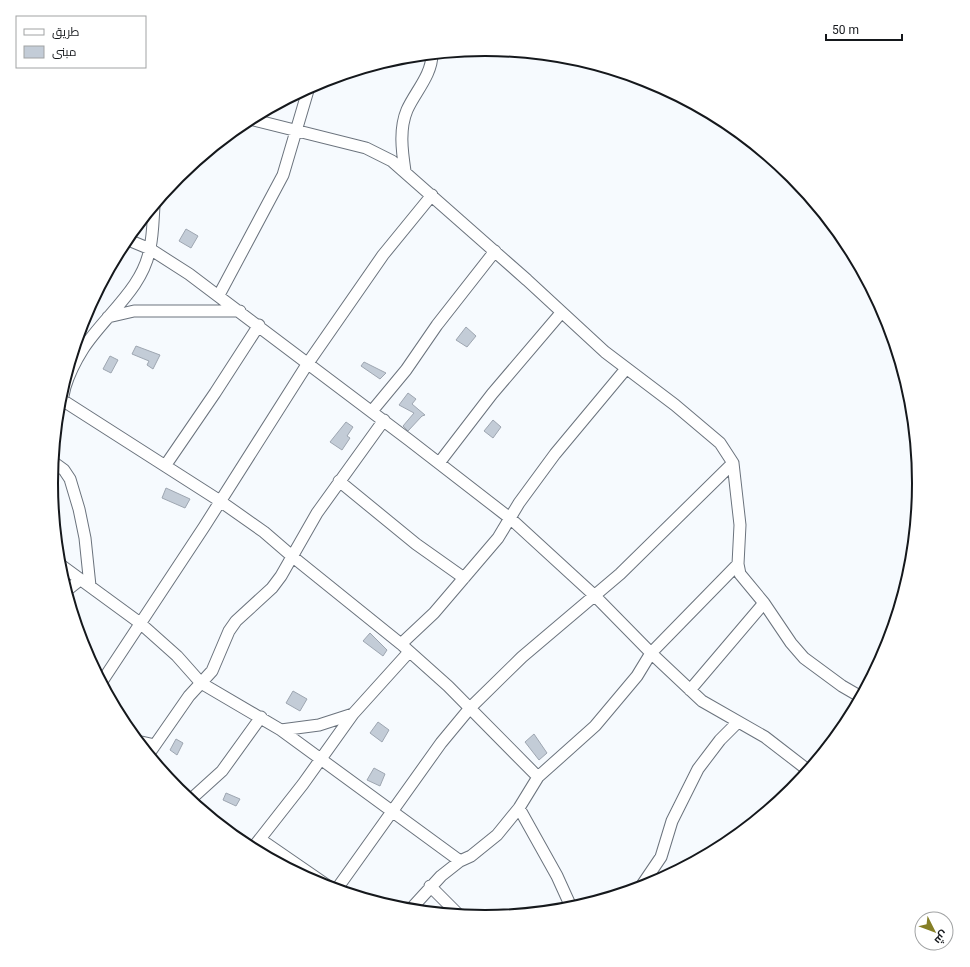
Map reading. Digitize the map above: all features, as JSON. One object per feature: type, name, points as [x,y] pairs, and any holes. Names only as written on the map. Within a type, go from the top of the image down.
[{"type":"street","points":[[405,171],[402,148],[402,127],[407,111],[426,76],[432,60]]},
{"type":"street","points":[[219,295],[282,175],[289,158],[295,130],[306,95]]},
{"type":"street","points":[[258,121],[376,152],[405,171],[625,370],[675,405],[720,443],[733,463],[740,525],[738,564],[740,574],[744,581],[764,603],[791,643],[804,658],[835,682],[856,694]]},
{"type":"street","points":[[104,678],[308,363],[383,255],[432,195]]},
{"type":"street","points":[[73,370],[79,356],[92,336],[133,287],[140,276],[150,249],[153,215]]},
{"type":"street","points":[[133,242],[150,249],[219,295],[384,420],[511,519],[595,596],[651,654],[702,701],[765,736],[804,767]]},
{"type":"street","points":[[372,411],[406,370],[438,325],[495,251]]},
{"type":"street","points":[[107,317],[134,311],[240,311]]},
{"type":"street","points":[[439,463],[492,394],[561,313]]},
{"type":"street","points":[[165,466],[215,393],[258,325]]},
{"type":"street","points":[[401,644],[434,613],[498,538],[511,519],[519,503],[555,454],[625,370]]},
{"type":"street","points":[[66,402],[220,501],[264,532],[401,644],[470,708],[538,777]]},
{"type":"street","points":[[151,750],[189,696],[201,683],[216,662],[229,631],[236,621],[272,588],[293,557],[304,533],[339,481],[384,420]]},
{"type":"street","points":[[339,885],[441,743],[470,708],[522,657],[620,574],[733,463]]},
{"type":"street","points":[[58,466],[68,474],[73,486],[85,538],[90,586]]},
{"type":"street","points":[[339,481],[416,544],[464,578]]},
{"type":"street","points":[[414,905],[430,886],[460,861],[484,846],[500,831],[520,808],[538,777],[589,731],[637,676],[651,654],[738,564]]},
{"type":"street","points":[[67,570],[140,623],[177,656],[201,683],[281,730],[460,861]]},
{"type":"street","points":[[71,587],[80,580]]},
{"type":"street","points":[[690,690],[764,603]]},
{"type":"street","points":[[256,844],[354,714],[409,652]]},
{"type":"street","points":[[281,730],[311,726],[354,714]]},
{"type":"street","points":[[194,796],[222,771],[261,717]]},
{"type":"street","points":[[646,879],[661,857],[672,821],[698,769],[720,740],[738,722]]},
{"type":"street","points":[[145,742],[155,744]]},
{"type":"street","points":[[520,808],[557,876],[569,903]]},
{"type":"street","points":[[260,839],[311,873]]},
{"type":"street","points":[[430,886],[454,910]]},
{"type":"building","points":[[186,229],[198,236],[191,248],[179,241]]},
{"type":"building","points":[[466,327],[476,336],[467,347],[456,340]]},
{"type":"building","points":[[136,346],[160,355],[153,369],[147,365],[149,361],[132,354]]},
{"type":"building","points":[[110,356],[118,360],[111,373],[103,369]]},
{"type":"building","points":[[364,362],[386,373],[380,379],[361,366]]},
{"type":"building","points":[[408,393],[416,399],[412,404],[425,415],[422,416],[408,431],[403,426],[414,413],[399,405]]},
{"type":"building","points":[[493,420],[501,427],[493,438],[484,431]]},
{"type":"building","points":[[346,422],[353,427],[347,436],[350,438],[342,450],[330,442]]},
{"type":"building","points":[[166,488],[190,499],[185,508],[162,498]]},
{"type":"building","points":[[370,633],[387,650],[383,656],[363,641]]},
{"type":"building","points":[[293,691],[307,699],[300,711],[286,703]]},
{"type":"building","points":[[378,722],[389,730],[382,742],[370,733]]},
{"type":"building","points":[[534,734],[547,753],[539,760],[525,742]]},
{"type":"building","points":[[176,739],[183,743],[177,755],[170,750]]},
{"type":"building","points":[[374,768],[385,774],[380,786],[367,780]]},
{"type":"building","points":[[226,793],[240,799],[236,806],[223,800]]}]
